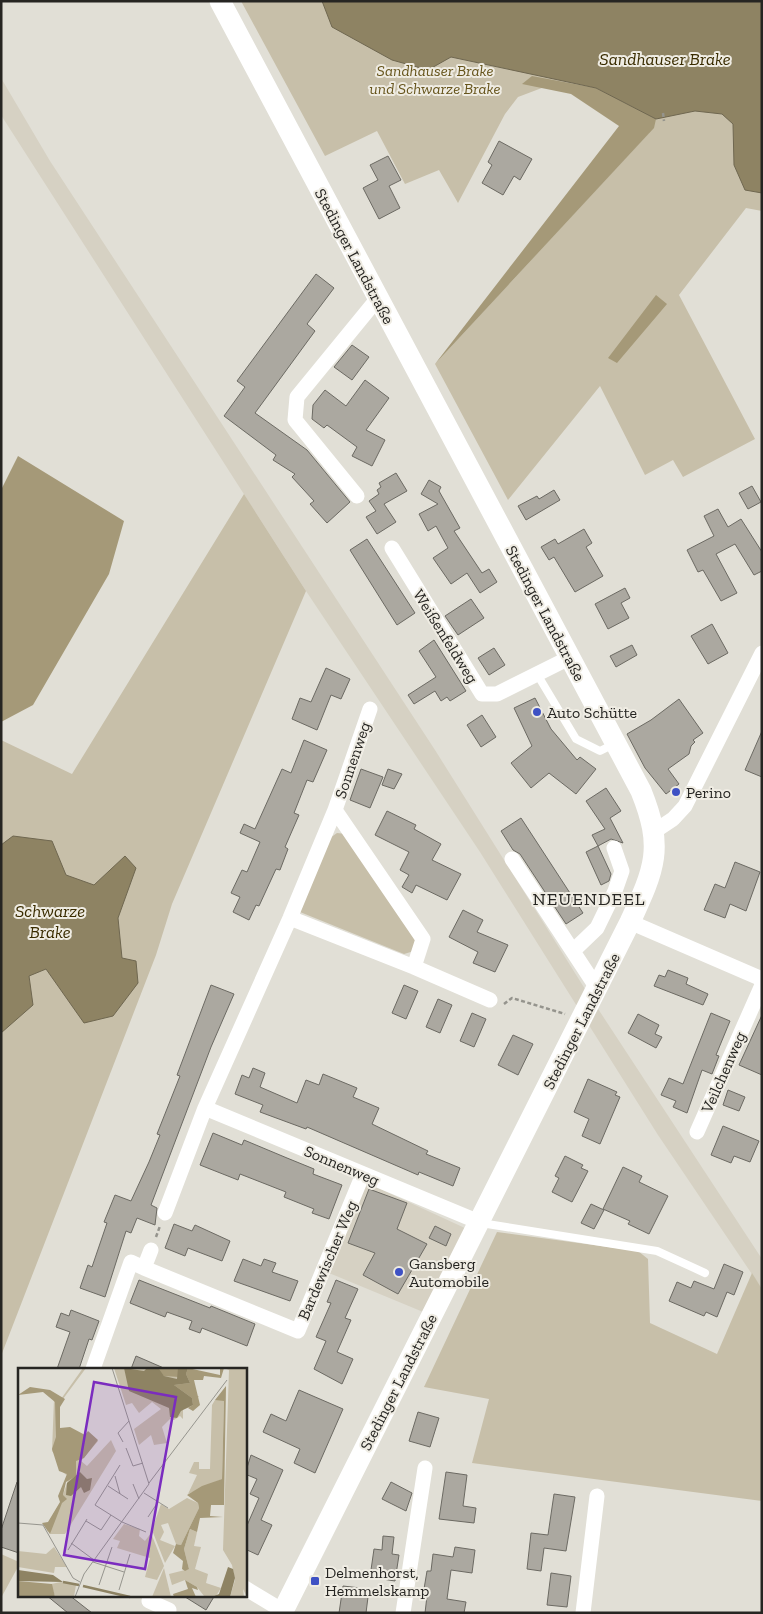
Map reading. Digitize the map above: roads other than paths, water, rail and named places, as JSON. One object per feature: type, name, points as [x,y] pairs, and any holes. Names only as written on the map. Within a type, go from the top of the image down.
[{"type":"main road","name":"Stedinger Landstraße","points":[[220,1],[641,791],[655,831],[655,852],[651,873],[630,922],[283,1612]]},
{"type":"street","points":[[357,496],[295,420],[298,397],[378,298]]},
{"type":"street","name":"Weißenfeldweg","points":[[392,548],[482,694],[497,694],[569,658]]},
{"type":"street","points":[[655,831],[673,819],[686,806],[762,653]]},
{"type":"street","name":"Sonnenweg","points":[[165,1212],[205,1108],[290,918],[335,810],[370,709]]},
{"type":"street","name":"Sonnenweg","points":[[335,810],[423,939],[414,967]]},
{"type":"street","points":[[573,952],[597,928],[615,891],[622,871],[614,848]]},
{"type":"street","points":[[512,859],[597,988]]},
{"type":"street","points":[[290,918],[414,967],[490,1000]]},
{"type":"street","points":[[630,922],[762,979]]},
{"type":"street","name":"Veilchenweg","points":[[697,1132],[762,985]]},
{"type":"street","name":"Sonnenweg","points":[[205,1108],[479,1222]]},
{"type":"street","name":"Bardewischer Weg","points":[[144,1268],[298,1331],[363,1174]]},
{"type":"street","points":[[93,1368],[131,1262],[144,1268],[151,1250]]},
{"type":"street","points":[[403,1613],[426,1468]]},
{"type":"street","points":[[583,1613],[597,1496]]},
{"type":"street","points":[[246,1589],[283,1612]]},
{"type":"street","points":[[152,1596],[149,1601],[169,1610],[168,1613]]},
{"type":"lane","points":[[537,674],[576,740],[600,750],[615,744]]},
{"type":"lane","points":[[479,1222],[657,1251],[705,1273]]},
{"type":"water","name":"Sandhauser Brake","points":[[322,1],[762,1],[762,193],[745,190],[734,165],[733,124],[722,114],[695,111],[656,119],[596,88],[451,57],[428,70],[392,60],[332,27]]},
{"type":"water","name":"Schwarze Brake","points":[[13,836],[52,841],[66,875],[94,885],[125,856],[136,868],[118,918],[122,958],[136,961],[138,983],[113,1016],[84,1023],[46,969],[29,976],[33,1005],[1,1033],[1,845]]},
{"type":"place","name":"Auto Schütte","points":[[537,712]]},
{"type":"place","name":"Perino","points":[[676,792]]},
{"type":"place","name":"Gansberg Automobile","points":[[399,1272]]},
{"type":"place","name":"Delmenhorst, Hemmelskamp","points":[[315,1581]]},
{"type":"district","name":"NEUENDEEL","points":[[589,899]]},
{"type":"park label","name":"Sandhauser Brake und Schwarze Brake","points":[[435,79]]}]
